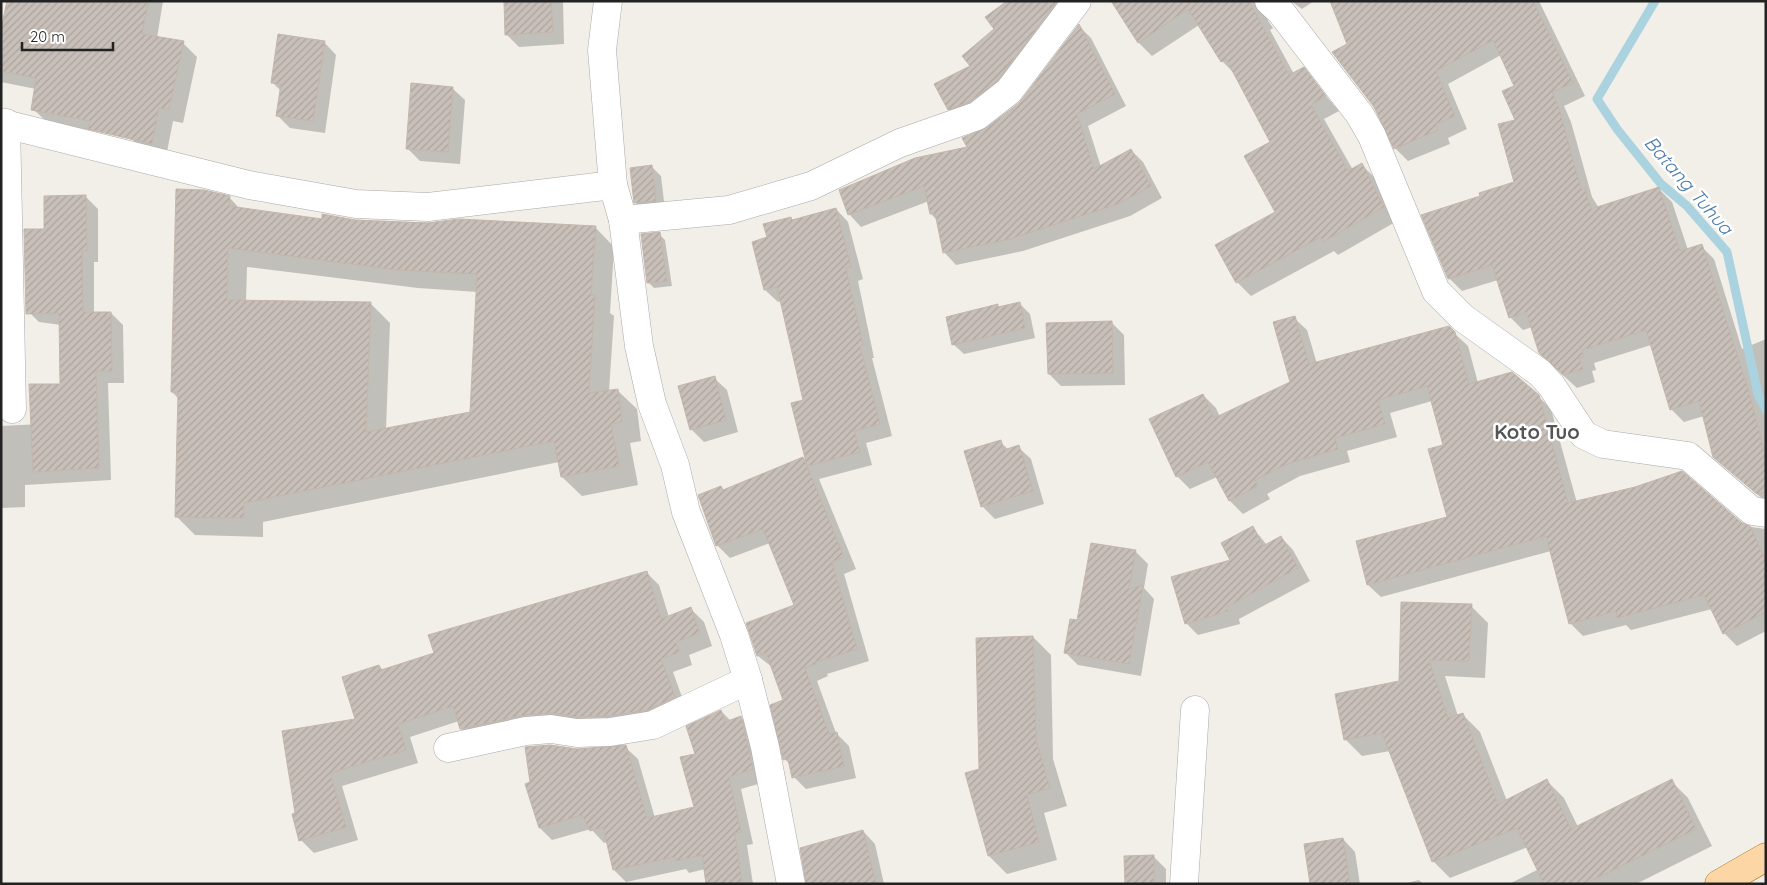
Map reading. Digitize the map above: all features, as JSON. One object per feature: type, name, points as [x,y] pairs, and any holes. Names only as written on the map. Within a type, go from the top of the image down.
[{"type":"main road","points":[[1719,884],[1766,857]]},
{"type":"street","points":[[608,1],[602,50],[613,185],[623,220],[639,346],[652,404],[675,466],[686,512],[734,635],[748,680],[765,748],[791,884]]},
{"type":"street","points":[[623,220],[729,210],[811,186],[900,144],[977,116],[1009,91],[1077,1]]},
{"type":"street","points":[[1269,1],[1281,12],[1360,115],[1372,136],[1436,291],[1463,318],[1540,373],[1551,385],[1584,435],[1603,444],[1688,456],[1752,511],[1766,513]]},
{"type":"street","points":[[12,409],[3,123],[249,185],[356,204],[428,208],[613,185]]},
{"type":"street","points":[[448,748],[526,731],[551,729],[578,733],[610,732],[653,725],[748,680]]},
{"type":"street","points":[[1184,884],[1195,710]]},
{"type":"building","points":[[7,1],[148,3],[142,34],[184,41],[169,109],[159,108],[152,144],[88,129],[90,121],[31,110],[36,78],[1,71],[1,29]]},
{"type":"building","points":[[504,1],[551,1],[553,32],[505,35]]},
{"type":"building","points":[[1007,1],[1057,1],[998,80],[969,102],[948,110],[934,84],[970,66],[962,56],[994,29],[985,17]]},
{"type":"building","points":[[1111,1],[1249,1],[1289,75],[1304,67],[1326,96],[1311,105],[1348,171],[1362,163],[1384,207],[1323,242],[1321,237],[1236,283],[1215,245],[1275,212],[1244,156],[1270,142],[1226,59],[1221,62],[1188,9],[1138,43]]},
{"type":"building","points":[[1330,1],[1533,1],[1573,83],[1552,92],[1559,108],[1581,189],[1585,188],[1591,209],[1659,187],[1680,251],[1702,244],[1748,389],[1766,457],[1766,492],[1757,494],[1713,457],[1699,401],[1670,410],[1646,330],[1582,350],[1584,357],[1579,358],[1583,369],[1563,375],[1539,353],[1526,312],[1509,318],[1492,265],[1448,279],[1421,215],[1480,196],[1479,193],[1514,182],[1498,124],[1515,120],[1502,91],[1514,86],[1493,40],[1436,71],[1455,116],[1436,124],[1438,130],[1394,149],[1374,107],[1332,52],[1347,44]]},
{"type":"building","points":[[1079,24],[1115,94],[1077,114],[1094,169],[1131,149],[1151,186],[1118,204],[1010,239],[943,253],[935,213],[930,214],[924,186],[848,215],[839,190],[915,158],[967,147],[962,138],[986,128],[1019,103]]},
{"type":"building","points":[[278,34],[325,41],[313,121],[276,116],[281,84],[271,83]]},
{"type":"building","points":[[411,83],[453,87],[448,152],[406,149]]},
{"type":"building","points":[[652,165],[656,201],[634,203],[630,168]]},
{"type":"building","points":[[176,189],[204,190],[230,196],[229,206],[322,219],[322,214],[355,220],[428,223],[459,219],[596,226],[591,295],[595,296],[589,393],[618,389],[622,422],[611,424],[619,466],[561,477],[554,441],[244,503],[244,518],[175,517],[178,392],[171,392]],"holes":[[[228,248],[398,270],[477,274],[470,412],[366,432],[371,302],[227,300]]]},
{"type":"building","points":[[86,195],[87,251],[82,251],[83,312],[111,312],[112,371],[96,371],[99,468],[33,472],[29,384],[60,384],[59,313],[26,314],[24,229],[44,229],[44,196]]},
{"type":"building","points":[[836,208],[851,267],[846,268],[863,345],[860,346],[880,424],[854,431],[860,452],[807,466],[791,403],[803,400],[777,287],[764,290],[752,242],[767,237],[763,224],[791,217],[792,220]]},
{"type":"building","points":[[660,232],[667,281],[647,283],[641,234]]},
{"type":"building","points":[[1020,302],[1025,328],[952,345],[946,317],[998,304],[998,307]]},
{"type":"building","points":[[1295,316],[1309,364],[1449,326],[1455,332],[1469,384],[1512,372],[1539,395],[1568,503],[1635,487],[1682,471],[1742,523],[1750,526],[1766,561],[1766,612],[1723,634],[1704,595],[1617,618],[1616,611],[1569,624],[1546,536],[1367,585],[1356,541],[1447,517],[1428,449],[1443,445],[1427,386],[1378,400],[1385,424],[1335,438],[1338,449],[1287,464],[1255,480],[1258,486],[1229,501],[1208,462],[1176,477],[1149,419],[1203,394],[1214,418],[1290,382],[1273,322]]},
{"type":"building","points":[[1112,321],[1113,373],[1048,374],[1046,323]]},
{"type":"building","points":[[715,376],[726,420],[690,430],[678,386]]},
{"type":"building","points":[[1001,440],[1004,450],[1019,445],[1033,491],[981,507],[964,451]]},
{"type":"building","points":[[803,457],[844,557],[832,562],[857,649],[815,662],[816,664],[805,668],[829,734],[837,732],[844,766],[792,778],[788,759],[783,760],[770,705],[783,700],[766,653],[757,656],[746,623],[794,605],[763,529],[716,546],[698,495],[721,486],[723,490]]},
{"type":"building","points":[[1253,526],[1263,546],[1281,536],[1298,568],[1227,607],[1228,611],[1185,624],[1171,577],[1230,560],[1221,543]]},
{"type":"building","points":[[1091,543],[1136,550],[1129,589],[1143,585],[1129,664],[1064,653],[1070,619],[1077,620]]},
{"type":"building","points":[[647,571],[661,619],[691,607],[700,633],[676,642],[680,652],[661,659],[675,697],[648,710],[608,716],[578,717],[550,713],[525,715],[460,729],[453,706],[398,724],[406,750],[330,773],[346,827],[299,841],[292,814],[295,813],[282,731],[355,719],[342,677],[379,665],[381,670],[434,653],[428,635]]},
{"type":"building","points":[[1401,602],[1472,604],[1469,661],[1429,660],[1448,718],[1463,713],[1498,804],[1547,779],[1571,829],[1672,779],[1696,829],[1585,884],[1544,884],[1517,828],[1432,862],[1382,733],[1344,740],[1335,694],[1399,681]]},
{"type":"building","points":[[1033,636],[1036,740],[1050,788],[1027,795],[1039,842],[988,856],[965,773],[979,769],[976,638]]},
{"type":"building","points":[[721,710],[725,722],[741,716],[753,769],[729,777],[741,832],[735,833],[742,884],[706,884],[702,855],[676,861],[675,857],[613,870],[603,827],[590,831],[582,815],[539,828],[525,784],[530,782],[525,747],[550,745],[577,749],[626,745],[647,818],[694,807],[680,757],[695,754],[686,726]]},
{"type":"building","points":[[863,830],[876,884],[806,884],[800,848]]},
{"type":"building","points":[[1343,838],[1350,884],[1310,884],[1304,844]]},
{"type":"building","points":[[1154,855],[1154,884],[1125,884],[1124,856]]},
{"type":"waterway","name":"Batang Tuhua","points":[[1655,1],[1597,99],[1617,129],[1661,184],[1687,206],[1727,252],[1758,394],[1766,410]]},
{"type":"district","name":"Koto Tuo","points":[[1537,431]]}]
